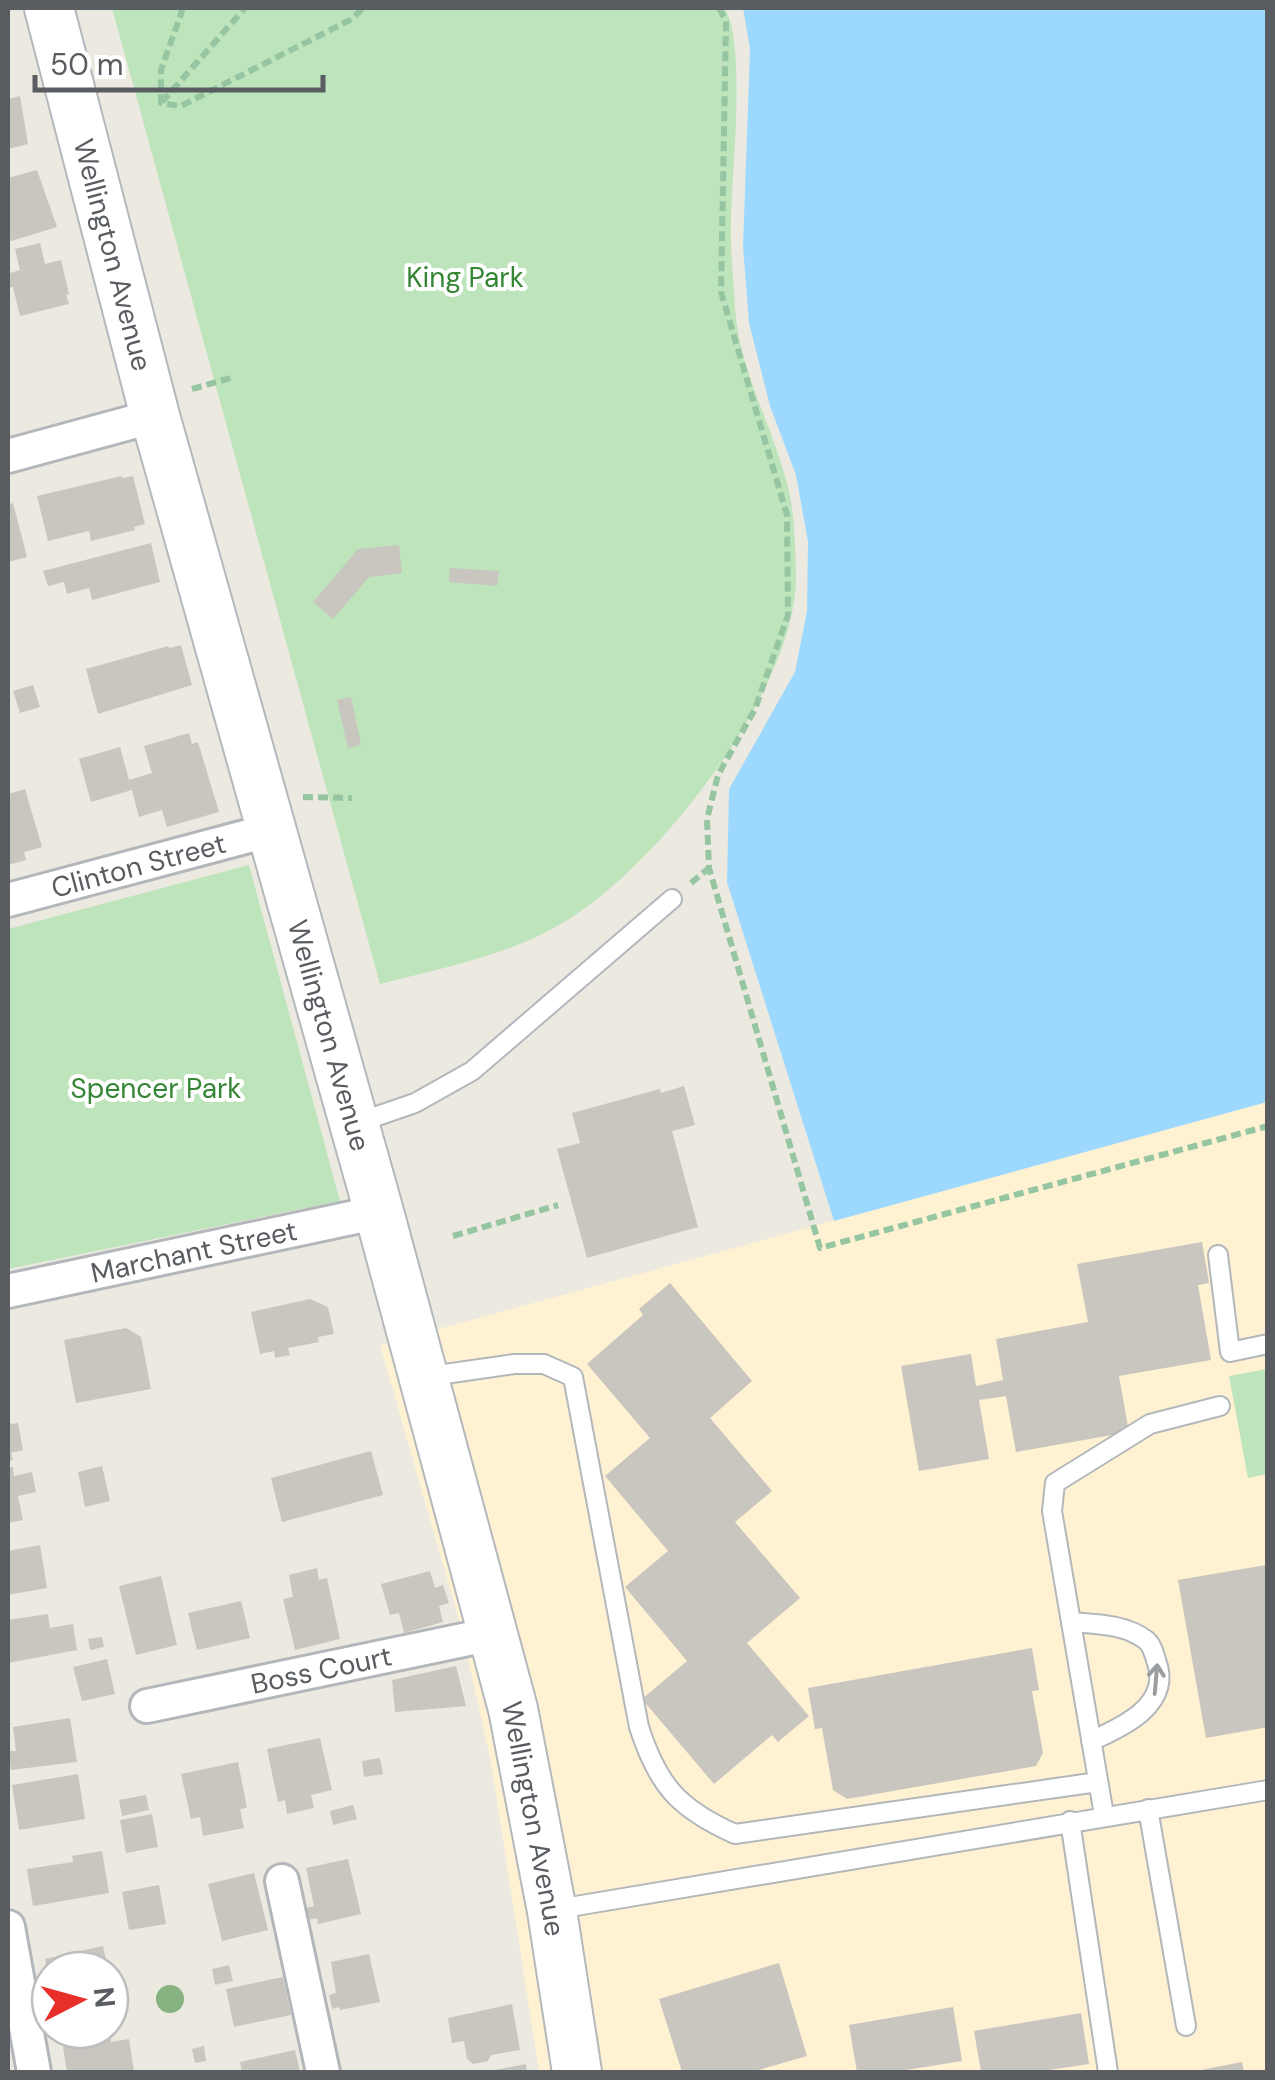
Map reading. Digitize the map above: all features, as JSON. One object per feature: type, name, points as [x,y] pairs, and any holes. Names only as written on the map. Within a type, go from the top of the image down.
[{"type":"main road","name":"Wellington Avenue","points":[[49,8],[154,416],[514,1709],[574,2051],[592,2072]]},
{"type":"street","points":[[8,456],[154,416]]},
{"type":"street","name":"Clinton Street","points":[[8,900],[270,830]]},
{"type":"street","name":"Marchant Street","points":[[8,1291],[378,1212]]},
{"type":"street","name":"Boss Court","points":[[147,1706],[492,1634]]},
{"type":"street","points":[[282,1881],[323,2072]]},
{"type":"street","points":[[8,1927],[34,2072]]},
{"type":"lane","points":[[354,1124],[415,1103],[472,1071],[672,899]]},
{"type":"lane","points":[[1218,1255],[1230,1352],[1268,1344]]},
{"type":"lane","points":[[424,1377],[544,1364],[573,1377],[639,1728],[650,1764],[672,1796],[701,1819],[735,1834],[1098,1782]]},
{"type":"lane","points":[[1104,1816],[1052,1511],[1055,1483],[1150,1424],[1220,1406]]},
{"type":"lane","points":[[1071,1622],[1130,1631],[1150,1642],[1159,1666],[1157,1691],[1143,1714],[1091,1741]]},
{"type":"lane","points":[[552,1910],[1268,1790]]},
{"type":"lane","points":[[1148,1809],[1186,2026]]},
{"type":"lane","points":[[1070,1821],[1108,2072]]},
{"type":"path","points":[[161,103],[161,70],[184,8]]},
{"type":"path","points":[[161,103],[245,8]]},
{"type":"path","points":[[161,103],[181,106],[352,19],[363,8]]},
{"type":"path","points":[[719,8],[726,21],[721,292],[787,516],[788,614],[755,709],[718,775],[708,819],[710,868],[820,1248],[1268,1126]]},
{"type":"path","points":[[453,1236],[558,1205]]},
{"type":"shaded area","points":[[1267,1102],[1267,2072],[539,2072],[491,1762],[461,1627],[380,1345]]},
{"type":"green space","name":"King Park","points":[[112,8],[725,8],[732,27],[737,81],[731,235],[735,308],[743,356],[790,496],[796,572],[791,616],[776,664],[752,713],[687,808],[613,886],[578,913],[532,939],[482,957],[380,984]]},
{"type":"green space","name":"Spencer Park","points":[[249,865],[340,1201],[8,1269],[8,929]]},
{"type":"green space","points":[[1267,1369],[1267,1474],[1248,1478],[1229,1376]]},
{"type":"water","points":[[743,8],[1267,8],[1267,1102],[834,1221],[727,882],[729,789],[795,672],[807,611],[808,542],[796,475],[770,406],[749,323],[743,246],[750,49]]},
{"type":"building","points":[[20,96],[28,144],[8,149],[8,99]]},
{"type":"building","points":[[37,170],[57,227],[8,242],[8,178]]},
{"type":"building","points":[[40,243],[45,264],[61,260],[69,304],[20,316],[13,287],[8,288],[10,273],[20,270],[15,249]]},
{"type":"building","points":[[133,476],[145,524],[91,541],[89,531],[48,541],[37,496]]},
{"type":"building","points":[[13,503],[27,557],[8,562],[8,505]]},
{"type":"building","points":[[151,543],[160,582],[92,600],[89,588],[67,594],[64,582],[48,586],[43,571]]},
{"type":"building","points":[[399,545],[402,573],[369,577],[333,619],[313,602],[358,549]]},
{"type":"building","points":[[450,568],[499,571],[497,586],[449,582]]},
{"type":"building","points":[[181,645],[192,685],[98,714],[86,669]]},
{"type":"building","points":[[33,685],[40,707],[20,713],[13,691]]},
{"type":"building","points":[[351,697],[361,745],[348,748],[337,700]]},
{"type":"building","points":[[189,733],[192,744],[198,742],[219,812],[167,827],[162,810],[139,817],[132,790],[91,802],[79,759],[120,747],[129,780],[152,773],[144,746]]},
{"type":"building","points":[[25,789],[42,847],[24,852],[26,860],[8,865],[8,794]]},
{"type":"building","points":[[684,1086],[695,1125],[672,1131],[698,1227],[587,1258],[557,1149],[580,1143],[572,1113]]},
{"type":"building","points":[[1202,1242],[1209,1283],[1198,1285],[1211,1360],[1119,1376],[1129,1432],[1016,1452],[1006,1396],[979,1400],[989,1459],[919,1471],[901,1366],[971,1354],[976,1386],[1003,1380],[996,1339],[1088,1322],[1077,1264]]},
{"type":"building","points":[[670,1283],[752,1381],[710,1418],[772,1491],[735,1522],[800,1598],[747,1643],[809,1716],[778,1742],[772,1735],[714,1784],[642,1699],[687,1661],[625,1587],[668,1551],[605,1476],[650,1438],[587,1364],[643,1315],[639,1309]]},
{"type":"building","points":[[310,1299],[328,1307],[334,1334],[318,1337],[319,1342],[288,1348],[290,1355],[275,1358],[274,1351],[260,1354],[251,1312]]},
{"type":"building","points":[[126,1328],[141,1337],[151,1389],[76,1403],[64,1340]]},
{"type":"building","points":[[8,1417],[11,1424],[18,1423],[23,1450],[11,1453],[13,1460],[8,1461]]},
{"type":"building","points":[[371,1451],[383,1495],[282,1522],[271,1478]]},
{"type":"building","points":[[102,1466],[110,1501],[85,1507],[78,1472]]},
{"type":"building","points":[[13,1467],[14,1476],[32,1472],[36,1492],[18,1496],[23,1520],[8,1523],[8,1468]]},
{"type":"building","points":[[40,1545],[47,1588],[8,1595],[8,1551]]},
{"type":"building","points":[[1266,1565],[1268,1727],[1206,1738],[1178,1580]]},
{"type":"building","points":[[317,1568],[319,1580],[327,1578],[340,1639],[295,1650],[283,1599],[293,1597],[289,1575]]},
{"type":"building","points":[[430,1571],[435,1588],[443,1585],[449,1603],[439,1606],[443,1622],[404,1633],[399,1613],[390,1615],[381,1584]]},
{"type":"building","points":[[161,1576],[177,1645],[136,1655],[119,1586]]},
{"type":"building","points":[[241,1601],[250,1638],[197,1650],[188,1613]]},
{"type":"building","points":[[48,1614],[50,1628],[73,1624],[77,1650],[8,1663],[8,1620]]},
{"type":"building","points":[[102,1637],[104,1647],[90,1650],[88,1639]]},
{"type":"building","points":[[1032,1648],[1039,1690],[1032,1691],[1043,1753],[1036,1766],[847,1799],[833,1790],[822,1728],[815,1729],[808,1688]]},
{"type":"building","points":[[107,1659],[115,1694],[82,1701],[73,1667]]},
{"type":"building","points":[[456,1666],[466,1706],[395,1712],[392,1680]]},
{"type":"building","points":[[70,1718],[77,1762],[11,1770],[8,1751],[16,1751],[13,1727]]},
{"type":"building","points":[[320,1738],[332,1790],[311,1795],[314,1808],[287,1814],[285,1800],[278,1802],[267,1749]]},
{"type":"building","points":[[380,1758],[383,1774],[364,1777],[362,1761]]},
{"type":"building","points":[[238,1762],[247,1808],[240,1809],[244,1828],[203,1836],[200,1817],[191,1819],[181,1774]]},
{"type":"building","points":[[78,1774],[85,1819],[19,1830],[12,1785]]},
{"type":"building","points":[[146,1795],[149,1810],[122,1816],[119,1800]]},
{"type":"building","points":[[353,1805],[357,1819],[333,1825],[330,1811]]},
{"type":"building","points":[[152,1814],[158,1847],[126,1853],[120,1820]]},
{"type":"building","points":[[102,1851],[109,1893],[33,1906],[27,1869],[73,1862],[72,1856]]},
{"type":"building","points":[[348,1859],[361,1914],[318,1924],[317,1918],[308,1920],[306,1908],[314,1906],[306,1868]]},
{"type":"building","points":[[254,1873],[268,1930],[222,1941],[208,1884]]},
{"type":"building","points":[[159,1885],[166,1924],[129,1930],[122,1892]]},
{"type":"building","points":[[369,1954],[380,2002],[332,2009],[329,1995],[336,1993],[331,1962]]},
{"type":"building","points":[[779,1963],[807,2056],[752,2072],[682,2072],[659,1999]]},
{"type":"building","points":[[229,1965],[233,1981],[215,1985],[212,1969]]},
{"type":"building","points":[[283,1977],[291,2015],[234,2027],[226,1989]]},
{"type":"building","points":[[512,2004],[520,2050],[491,2055],[488,2061],[473,2064],[467,2059],[464,2041],[452,2043],[448,2018]]},
{"type":"building","points":[[953,2007],[962,2061],[894,2072],[857,2072],[849,2025]]},
{"type":"building","points":[[1081,2013],[1089,2064],[1036,2072],[981,2072],[974,2031]]},
{"type":"building","points":[[130,2045],[134,2071],[67,2072],[63,2050],[130,2050]]},
{"type":"building","points":[[204,2046],[206,2061],[195,2063],[192,2049]]},
{"type":"building","points":[[295,2050],[300,2072],[242,2072],[240,2062]]},
{"type":"building","points":[[1242,2062],[1244,2072],[1196,2072],[1196,2071]]},
{"type":"building","points":[[526,2064],[527,2072],[490,2072],[490,2071]]}]
